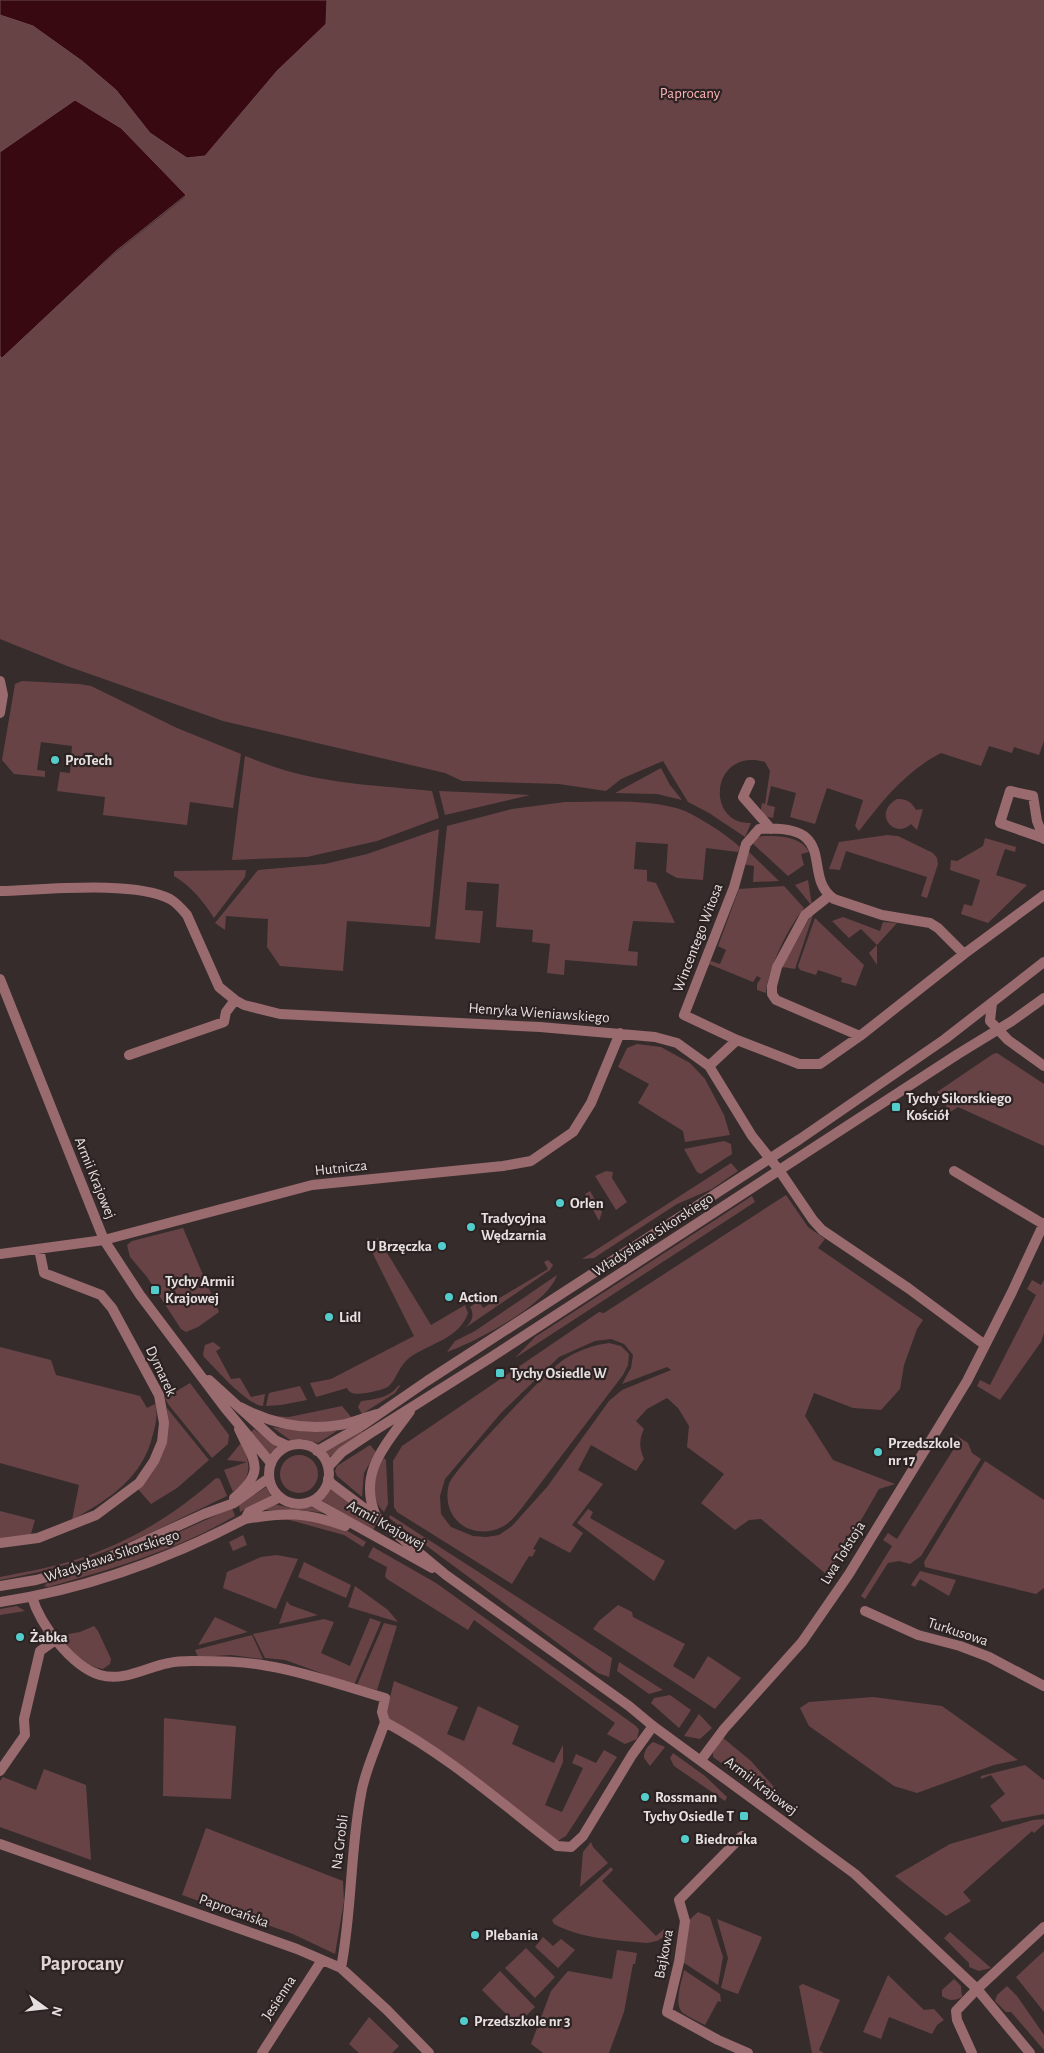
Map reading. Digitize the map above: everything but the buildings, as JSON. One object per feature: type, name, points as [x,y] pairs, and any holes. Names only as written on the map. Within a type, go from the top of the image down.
[{"type":"street","points":[[0,681],[3,695],[0,713]]},
{"type":"street","points":[[750,782],[743,797],[771,829],[794,833],[810,841],[814,846],[824,887],[829,896],[837,901],[882,914],[930,923],[938,928],[964,954]]},
{"type":"street","points":[[1010,791],[1033,796],[1037,821],[1043,838],[1000,823],[1010,791]]},
{"type":"street","name":"Wincentego Witosa","points":[[771,829],[759,829],[746,844],[734,887],[684,1015],[737,1040],[799,1064],[820,1064],[860,1036],[964,954],[1044,895]]},
{"type":"street","name":"Henryka Wieniawskiego","points":[[0,891],[108,888],[142,890],[169,899],[187,915],[219,987],[235,1000],[260,1010],[280,1014],[540,1027],[620,1033],[655,1036],[677,1043],[710,1066],[752,1136],[779,1170]]},
{"type":"street","points":[[829,896],[805,915],[777,967],[772,994],[776,1000],[860,1036]]},
{"type":"street","name":"Władysława Sikorskiego","points":[[317,1451],[363,1425],[377,1414],[770,1159],[874,1089],[992,1003],[1044,962]]},
{"type":"street","name":"Armii Krajowej","points":[[0,979],[104,1240],[144,1301],[235,1422],[271,1463]]},
{"type":"street","name":"Władysława Sikorskiego","points":[[328,1467],[342,1452],[998,1030],[1044,998]]},
{"type":"street","points":[[129,1055],[224,1022],[226,1012],[235,1000]]},
{"type":"street","points":[[992,1003],[990,1021],[1022,1051],[1044,1066]]},
{"type":"street","name":"Hutnicza","points":[[0,1254],[104,1240],[312,1185],[503,1166],[531,1160],[573,1132],[591,1102],[620,1033]]},
{"type":"street","points":[[710,1066],[737,1040]]},
{"type":"street","points":[[779,1170],[822,1230],[908,1288],[985,1345]]},
{"type":"street","name":"Lwa Tołstoja","points":[[701,1760],[724,1729],[802,1642],[849,1574],[967,1381],[1044,1223],[954,1171]]},
{"type":"street","name":"Dymarek","points":[[0,1544],[38,1538],[96,1515],[139,1483],[154,1461],[162,1442],[164,1423],[159,1395],[112,1308],[101,1295],[44,1272],[39,1249]]},
{"type":"street","name":"Armii Krajowej","points":[[196,1369],[275,1440],[288,1446]]},
{"type":"street","points":[[376,1517],[370,1503],[368,1487],[371,1471],[413,1407]]},
{"type":"street","name":"Władysława Sikorskiego","points":[[240,1408],[275,1423],[306,1427],[342,1424],[377,1414]]},
{"type":"street","name":"Armii Krajowej","points":[[204,1514],[232,1500],[252,1480],[256,1471],[251,1452],[235,1422]]},
{"type":"street","points":[[303,1445],[317,1451],[328,1467],[328,1478],[324,1490],[312,1501],[295,1504],[280,1497],[273,1489],[269,1478],[271,1463],[278,1453],[288,1446],[303,1445]]},
{"type":"street","name":"Władysława Sikorskiego","points":[[0,1586],[36,1580],[92,1565],[204,1514],[234,1503],[269,1478]]},
{"type":"street","name":"Armii Krajowej","points":[[328,1478],[347,1497],[376,1517],[446,1575],[629,1706],[653,1726],[855,1874],[977,1988],[1030,2053]]},
{"type":"street","name":"Władysława Sikorskiego","points":[[0,1602],[32,1597],[98,1579],[185,1549],[245,1519],[249,1512],[280,1497]]},
{"type":"street","name":"Armii Krajowej","points":[[312,1501],[367,1534],[446,1575]]},
{"type":"street","points":[[245,1519],[276,1514],[304,1514],[329,1520],[367,1534]]},
{"type":"street","points":[[0,1771],[25,1735],[24,1719],[40,1651],[57,1639],[38,1615],[32,1597]]},
{"type":"street","name":"Turkusowa","points":[[865,1611],[918,1634],[960,1646],[988,1657],[1042,1681]]},
{"type":"street","name":"Na Grobli","points":[[57,1639],[74,1660],[100,1675],[126,1676],[169,1662],[244,1662],[272,1666],[385,1698],[382,1712],[385,1722],[361,1792],[341,1968]]},
{"type":"street","points":[[385,1722],[415,1738],[557,1846],[564,1847],[571,1847],[583,1836],[632,1756],[653,1726]]},
{"type":"street","name":"Bajkowa","points":[[742,1836],[679,1900],[685,1921],[679,1962],[667,2012],[718,2040],[748,2053]]},
{"type":"street","name":"Paprocańska","points":[[0,1844],[289,1946],[341,1968],[387,2010],[428,2053]]},
{"type":"street","points":[[972,2053],[957,2020],[956,2012],[977,1988],[1044,1927]]},
{"type":"street","name":"Jesienna","points":[[262,2053],[322,1960]]},
{"type":"green space","points":[[0,0],[1044,0],[1044,741],[1039,755],[1014,747],[1012,753],[989,746],[981,766],[941,753],[928,760],[906,777],[886,797],[859,831],[855,826],[863,800],[827,788],[815,824],[790,817],[796,793],[771,786],[767,805],[775,807],[773,818],[760,815],[762,803],[765,804],[770,771],[765,762],[747,760],[733,765],[724,775],[720,788],[721,801],[726,812],[736,820],[751,823],[745,837],[709,813],[688,802],[663,761],[621,779],[606,791],[559,784],[462,781],[445,773],[223,721],[67,666],[0,639]],"holes":[[[182,193],[185,197],[115,253],[27,333],[37,318]]]},
{"type":"green space","points":[[22,681],[91,686],[177,728],[241,754],[233,808],[190,802],[187,825],[103,815],[105,797],[57,791],[60,772],[70,773],[72,746],[41,742],[37,770],[45,771],[45,777],[14,774],[2,760],[15,684]]},
{"type":"green space","points":[[245,756],[302,775],[358,784],[432,791],[439,818],[377,841],[307,857],[232,860]]},
{"type":"green space","points":[[661,768],[670,785],[682,800],[657,794],[615,793]]},
{"type":"green space","points":[[439,791],[530,795],[445,815]]},
{"type":"green space","points":[[897,799],[908,801],[916,810],[923,809],[917,830],[911,824],[898,829],[888,823],[886,811]]},
{"type":"green space","points":[[565,802],[642,802],[672,807],[685,811],[707,823],[740,847],[738,852],[706,848],[703,880],[677,878],[666,872],[668,844],[636,842],[634,869],[647,870],[647,881],[656,883],[675,923],[633,921],[628,951],[638,952],[637,966],[565,960],[564,975],[547,973],[550,944],[532,942],[533,930],[496,927],[499,884],[467,882],[465,910],[483,911],[480,943],[435,939],[447,826],[512,809]]},
{"type":"green space","points":[[439,829],[430,927],[347,921],[343,971],[280,966],[267,947],[268,919],[226,916],[225,930],[215,923],[258,870],[325,864],[367,854]]},
{"type":"green space","points":[[887,835],[898,836],[933,853],[937,858],[938,864],[927,898],[921,896],[927,877],[846,851],[840,870],[829,869],[839,842]]},
{"type":"green space","points":[[763,836],[789,838],[801,843],[809,852],[801,854],[804,865],[788,876],[751,842],[755,838]]},
{"type":"green space","points":[[985,838],[1016,847],[1015,852],[1005,849],[996,875],[1027,885],[988,923],[961,914],[964,904],[972,906],[980,880],[950,870],[951,860],[957,861],[983,846]]},
{"type":"green space","points":[[748,851],[779,881],[753,882],[754,866],[743,864]]},
{"type":"green space","points":[[246,870],[245,877],[214,918],[197,895],[174,876],[174,871]]},
{"type":"green space","points":[[808,880],[812,906],[795,885]]},
{"type":"green space","points":[[784,886],[804,908],[792,926],[775,960],[766,993],[757,990],[757,984],[761,978],[757,976],[753,982],[709,964],[711,961],[720,964],[726,950],[718,946],[739,889]]},
{"type":"green space","points":[[813,915],[795,969],[782,967],[810,917]]},
{"type":"green space","points":[[843,917],[880,931],[883,922],[897,923],[877,945],[861,929],[849,938],[832,921]]},
{"type":"green space","points":[[815,918],[864,965],[856,986],[841,982],[842,978],[818,970],[816,975],[800,970],[798,966]]},
{"type":"green space","points":[[877,945],[877,965],[869,953]]},
{"type":"green space","points":[[637,1044],[661,1047],[690,1063],[705,1079],[724,1115],[730,1135],[685,1142],[683,1131],[638,1103],[649,1084],[618,1067],[627,1048]]},
{"type":"green space","points":[[997,1053],[1044,1084],[1044,1146],[958,1107],[950,1112],[937,1092]]},
{"type":"green space","points":[[724,1141],[731,1144],[732,1154],[701,1174],[697,1172],[684,1149]]},
{"type":"green space","points":[[731,1163],[738,1171],[712,1189],[677,1204],[594,1258],[582,1259]]},
{"type":"green space","points":[[606,1171],[613,1172],[612,1178],[627,1202],[616,1210],[595,1176]]},
{"type":"green space","points":[[590,1191],[602,1212],[599,1221],[585,1194]]},
{"type":"green space","points":[[786,1195],[808,1227],[825,1239],[818,1248],[923,1320],[917,1329],[904,1365],[900,1389],[881,1410],[853,1408],[814,1393],[805,1416],[833,1460],[895,1484],[879,1489],[827,1575],[761,1519],[749,1520],[735,1530],[701,1503],[724,1474],[687,1447],[689,1426],[678,1408],[667,1398],[647,1409],[636,1421],[644,1429],[640,1444],[644,1459],[636,1471],[591,1445],[578,1470],[603,1484],[572,1525],[583,1533],[570,1553],[540,1537],[533,1549],[536,1550],[532,1557],[529,1556],[512,1584],[397,1512],[394,1507],[393,1461],[402,1446],[599,1312],[604,1313]],"holes":[[[611,1339],[624,1344],[633,1355],[631,1368],[622,1384],[667,1367],[671,1370],[622,1390],[609,1401],[547,1487],[512,1526],[499,1535],[486,1537],[473,1536],[451,1527],[441,1514],[440,1496],[445,1479],[501,1413],[559,1357],[595,1341]]]},
{"type":"green space","points":[[752,1196],[755,1202],[515,1358],[535,1337]]},
{"type":"green space","points":[[183,1228],[219,1312],[198,1327],[186,1332],[181,1329],[147,1277],[130,1257],[127,1245],[132,1241]]},
{"type":"green space","points":[[378,1238],[431,1325],[465,1305],[468,1313],[464,1322],[451,1335],[409,1358],[392,1383],[386,1388],[355,1394],[351,1393],[347,1388],[316,1397],[310,1383],[331,1379],[414,1336],[368,1244]]},
{"type":"green space","points":[[548,1260],[553,1265],[550,1270],[465,1328],[472,1318],[470,1307],[479,1301],[483,1308],[548,1269],[544,1262]]},
{"type":"green space","points":[[557,1275],[551,1286],[540,1298],[509,1321],[475,1340],[447,1352],[455,1341],[475,1331]]},
{"type":"green space","points":[[1032,1280],[1041,1285],[1044,1280],[1044,1333],[1041,1342],[1000,1400],[977,1386],[980,1380],[990,1385],[1036,1295],[1027,1289]]},
{"type":"green space","points":[[213,1342],[221,1348],[216,1351],[231,1379],[240,1378],[251,1397],[265,1394],[263,1406],[249,1400],[204,1357],[205,1345]]},
{"type":"green space","points":[[609,1343],[621,1346],[629,1354],[628,1365],[623,1375],[521,1509],[505,1525],[490,1531],[469,1529],[460,1524],[453,1516],[447,1496],[449,1484],[467,1460],[521,1400],[563,1360],[585,1349]]},
{"type":"green space","points":[[0,1347],[51,1360],[56,1375],[140,1396],[147,1408],[155,1404],[155,1426],[148,1449],[133,1475],[123,1486],[99,1504],[72,1520],[79,1485],[0,1463]]},
{"type":"green space","points":[[190,1383],[229,1435],[228,1444],[212,1458],[165,1398]]},
{"type":"green space","points":[[399,1385],[395,1393],[362,1414],[358,1407],[361,1401],[387,1395]]},
{"type":"green space","points":[[300,1386],[307,1400],[266,1406],[269,1393]]},
{"type":"green space","points":[[342,1406],[352,1418],[310,1423],[269,1416],[289,1417]]},
{"type":"green space","points":[[167,1408],[209,1460],[177,1488],[151,1504],[137,1488],[168,1425]]},
{"type":"green space","points":[[272,1427],[302,1431],[337,1431],[318,1443],[304,1439],[290,1440]]},
{"type":"green space","points":[[254,1429],[277,1446],[270,1454],[251,1432]]},
{"type":"green space","points":[[362,1430],[363,1433],[329,1457],[325,1451]]},
{"type":"green space","points":[[951,1432],[968,1443],[972,1453],[981,1459],[921,1556],[910,1564],[899,1561],[888,1563],[865,1599],[861,1596],[892,1546],[883,1540],[888,1533],[897,1539],[960,1439]]},
{"type":"green space","points":[[241,1443],[247,1457],[248,1470],[244,1481],[233,1492],[224,1470],[247,1462],[227,1460]]},
{"type":"green space","points":[[370,1445],[376,1452],[364,1473],[362,1497],[337,1476],[335,1471],[337,1466]]},
{"type":"green space","points":[[299,1455],[306,1456],[312,1461],[317,1467],[317,1481],[312,1487],[306,1492],[299,1493],[292,1492],[286,1487],[281,1481],[280,1474],[281,1467],[286,1461],[292,1456]]},
{"type":"green space","points":[[384,1458],[386,1460],[388,1504],[384,1512],[376,1499],[374,1485]]},
{"type":"green space","points":[[985,1461],[1044,1500],[1044,1588],[1036,1594],[925,1567],[924,1562]]},
{"type":"green space","points":[[216,1478],[220,1479],[227,1496],[171,1523],[94,1556],[0,1580],[0,1577],[66,1563],[114,1545],[167,1516]]},
{"type":"green space","points":[[266,1487],[271,1496],[240,1512],[239,1505]]},
{"type":"green space","points":[[330,1488],[376,1524],[373,1530],[321,1500]]},
{"type":"green space","points":[[274,1504],[295,1509],[312,1507],[327,1513],[299,1510],[265,1510]]},
{"type":"green space","points":[[232,1508],[235,1516],[167,1549],[96,1573],[48,1587],[44,1586],[47,1583],[109,1564]]},
{"type":"green space","points":[[588,1509],[593,1512],[590,1518],[665,1561],[654,1581],[577,1523]]},
{"type":"green space","points":[[0,1511],[35,1520],[30,1537],[0,1542]]},
{"type":"green space","points":[[390,1515],[612,1658],[609,1677],[598,1673],[389,1518]]},
{"type":"green space","points":[[301,1518],[346,1530],[366,1542],[363,1547],[344,1535],[286,1519]]},
{"type":"green space","points":[[243,1535],[247,1545],[233,1551],[229,1542]]},
{"type":"green space","points":[[373,1547],[436,1583],[636,1726],[639,1730],[637,1739],[625,1744],[607,1734],[615,1723],[474,1620],[468,1630],[387,1579],[385,1576],[387,1567],[368,1557]]},
{"type":"green space","points":[[277,1555],[298,1559],[276,1609],[223,1588],[227,1572],[261,1557]]},
{"type":"green space","points":[[304,1562],[351,1585],[346,1598],[298,1577]]},
{"type":"green space","points":[[920,1571],[956,1580],[949,1596],[920,1579],[915,1587],[911,1585]]},
{"type":"green space","points":[[355,1586],[388,1610],[398,1622],[348,1607]]},
{"type":"green space","points":[[287,1601],[290,1605],[318,1615],[279,1624]]},
{"type":"green space","points":[[618,1605],[632,1612],[633,1617],[685,1644],[673,1666],[694,1679],[708,1656],[741,1678],[715,1709],[593,1629],[599,1621]]},
{"type":"green space","points":[[17,1606],[25,1611],[0,1615],[0,1609]]},
{"type":"green space","points":[[215,1617],[248,1632],[198,1645]]},
{"type":"green space","points":[[370,1618],[381,1622],[354,1685],[285,1660],[265,1658],[253,1634],[324,1619],[334,1622],[321,1653],[350,1666]]},
{"type":"green space","points":[[384,1623],[397,1626],[377,1690],[357,1685]]},
{"type":"green space","points":[[94,1626],[111,1659],[110,1664],[103,1669],[85,1662],[60,1640],[63,1635],[80,1632]]},
{"type":"green space","points":[[252,1635],[263,1659],[231,1655],[198,1657],[195,1650]]},
{"type":"green space","points":[[619,1662],[663,1690],[649,1694],[617,1671]]},
{"type":"green space","points":[[394,1681],[458,1707],[447,1734],[464,1741],[478,1706],[519,1726],[512,1744],[554,1763],[563,1745],[563,1762],[545,1805],[562,1812],[583,1768],[572,1763],[576,1754],[596,1763],[604,1750],[617,1757],[566,1836],[556,1842],[387,1720],[386,1714]]},
{"type":"green space","points":[[670,1695],[691,1710],[679,1728],[651,1703],[654,1698]]},
{"type":"green space","points":[[873,1697],[942,1706],[1018,1760],[994,1765],[917,1793],[894,1786],[809,1726],[800,1708],[809,1702]]},
{"type":"green space","points":[[699,1714],[712,1728],[700,1739],[684,1736]]},
{"type":"green space","points":[[164,1718],[236,1726],[231,1799],[163,1796]]},
{"type":"green space","points":[[722,1737],[751,1761],[774,1787],[767,1796],[713,1757],[713,1752]]},
{"type":"green space","points":[[653,1742],[665,1747],[650,1766],[644,1755],[646,1749]]},
{"type":"green space","points":[[673,1753],[705,1776],[727,1797],[725,1801],[674,1766],[670,1758]]},
{"type":"green space","points":[[1025,1765],[1044,1780],[1044,1814],[1002,1822],[990,1806],[1005,1794],[991,1775],[981,1779],[981,1776]]},
{"type":"green space","points":[[44,1769],[86,1785],[91,1860],[0,1827],[0,1781],[3,1777],[36,1790]]},
{"type":"green space","points":[[1044,1819],[1044,1824],[1034,1833],[1032,1831],[963,1892],[971,1901],[946,1916],[895,1876],[950,1844],[1033,1820]]},
{"type":"green space","points":[[206,1828],[343,1881],[344,1901],[335,1954],[293,1934],[182,1895]]},
{"type":"green space","points":[[591,1842],[593,1847],[608,1863],[580,1887],[583,1852]]},
{"type":"green space","points":[[611,1867],[613,1870],[602,1881],[656,1936],[664,1929],[668,1934],[657,1941],[647,1943],[611,1940],[576,1933],[554,1924],[552,1920]]},
{"type":"green space","points":[[698,1912],[710,1917],[723,1957],[718,1985],[681,1961],[687,1922]]},
{"type":"green space","points":[[717,1919],[762,1937],[738,1994],[721,1988],[728,1958]]},
{"type":"green space","points":[[950,1932],[991,1968],[979,1971],[969,1967],[969,1963],[944,1938]]},
{"type":"green space","points":[[543,1937],[553,1946],[561,1939],[575,1950],[558,1968],[535,1947]]},
{"type":"green space","points":[[526,1948],[555,1977],[535,1998],[505,1968]]},
{"type":"green space","points":[[617,1950],[637,1953],[635,1964],[633,1964],[624,2012],[609,2053],[543,2053],[531,2044],[551,1991],[568,1971],[612,1979]]},
{"type":"green space","points":[[1044,1951],[1044,2012],[1016,1977]]},
{"type":"green space","points":[[684,1970],[720,1994],[721,2002],[718,2001],[705,2025],[686,2015],[680,2009],[678,1999]]},
{"type":"green space","points":[[500,1971],[535,2007],[517,2025],[482,1990]]},
{"type":"green space","points":[[888,1975],[924,2010],[934,2009],[944,2020],[937,2025],[932,2034],[889,2017],[881,2039],[863,2032]]},
{"type":"green space","points":[[954,1979],[961,1986],[962,1997],[949,2000],[942,1996],[942,1990]]},
{"type":"green space","points":[[803,1984],[840,2000],[819,2050],[824,2053],[812,2053],[799,1986]]},
{"type":"green space","points":[[1007,1986],[1017,1996],[1044,2035],[1044,2050],[1011,2012],[1006,2012],[995,2001],[997,1995]]},
{"type":"green space","points":[[369,2017],[399,2046],[392,2053],[359,2053],[349,2044]]},
{"type":"shaded area","points":[[0,0],[327,0],[326,24],[277,71],[205,156],[187,158],[150,133],[116,90],[82,61],[33,26],[0,15]]},
{"type":"shaded area","points":[[75,100],[121,128],[186,195],[116,251],[2,358],[0,356],[0,152]]},
{"type":"place","name":"ProTech","points":[[55,760]]},
{"type":"place","name":"Tychy Sikorskiego Kościół","points":[[896,1107]]},
{"type":"place","name":"Orlen","points":[[560,1203]]},
{"type":"place","name":"Tradycyjna Wędzarnia","points":[[471,1227]]},
{"type":"place","name":"U Brzęczka","points":[[442,1246]]},
{"type":"place","name":"Tychy Armii Krajowej","points":[[155,1290]]},
{"type":"place","name":"Action","points":[[449,1297]]},
{"type":"place","name":"Lidl","points":[[329,1317]]},
{"type":"place","name":"Tychy Osiedle W","points":[[500,1373]]},
{"type":"place","name":"Przedszkole nr 17","points":[[878,1452]]},
{"type":"place","name":"Żabka","points":[[20,1637]]},
{"type":"place","name":"Rossmann","points":[[645,1797]]},
{"type":"place","name":"Tychy Osiedle T","points":[[744,1816]]},
{"type":"place","name":"Biedronka","points":[[685,1839]]},
{"type":"place","name":"Plebania","points":[[475,1935]]},
{"type":"place","name":"Przedszkole nr 3","points":[[464,2021]]},
{"type":"district","name":"Paprocany","points":[[82,1964]]}]
